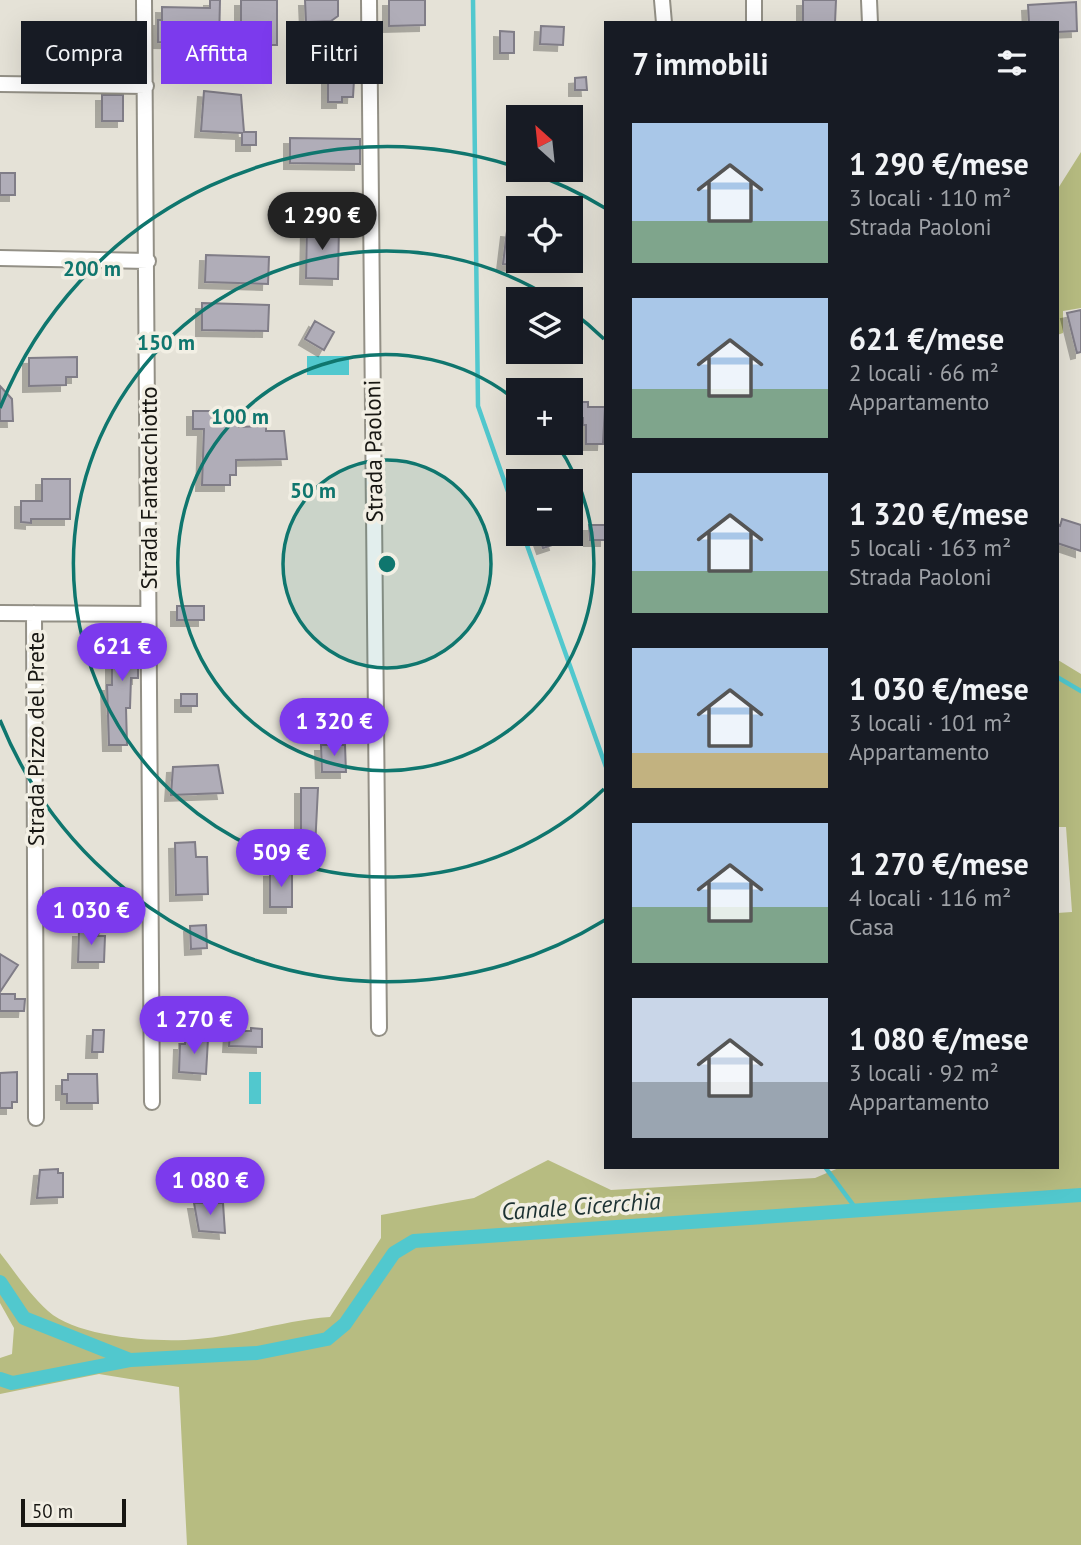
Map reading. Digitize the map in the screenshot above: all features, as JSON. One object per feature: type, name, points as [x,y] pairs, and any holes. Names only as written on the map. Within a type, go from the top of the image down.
[{"type":"street","name":"Strada Fantacchiotto","points":[[144,0],[148,261],[152,1102]]},
{"type":"street","name":"Strada Paoloni","points":[[369,0],[379,1028]]},
{"type":"street","points":[[662,0],[664,21]]},
{"type":"street","points":[[754,0],[754,21]]},
{"type":"street","points":[[869,0],[870,21]]},
{"type":"street","points":[[0,84],[146,86]]},
{"type":"street","points":[[0,258],[148,261]]},
{"type":"street","points":[[0,613],[148,614]]},
{"type":"street","name":"Strada Pizzo del Prete","points":[[34,613],[36,1118]]},
{"type":"green space","points":[[1081,152],[1081,308],[1063,311],[1063,333],[1059,334],[1059,187]]},
{"type":"green space","points":[[1059,661],[1081,674],[1081,1545],[187,1545],[179,1387],[99,1374],[0,1394],[0,1358],[12,1354],[14,1328],[0,1303],[0,1253],[35,1298],[62,1320],[120,1337],[198,1339],[330,1317],[381,1238],[381,1215],[474,1198],[548,1160],[611,1190],[815,1178],[836,1169],[1059,1169],[1059,913],[1072,912],[1066,827],[1059,827]]},
{"type":"water","points":[[307,356],[349,356],[349,375],[307,375]]},
{"type":"water","points":[[249,1072],[261,1072],[261,1104],[249,1104]]},
{"type":"building","points":[[210,0],[220,0],[220,21],[161,21],[161,42],[158,42],[158,20],[162,20],[162,7],[210,8]]},
{"type":"building","points":[[241,0],[277,0],[277,45],[272,45],[272,21],[241,21]]},
{"type":"building","points":[[305,0],[338,0],[338,16],[331,21],[306,21]]},
{"type":"building","points":[[389,0],[425,0],[425,25],[389,26]]},
{"type":"building","points":[[803,0],[836,0],[835,21],[803,21]]},
{"type":"building","points":[[1076,2],[1077,31],[1059,32],[1059,21],[1029,21],[1028,5]]},
{"type":"building","points":[[541,26],[564,27],[563,45],[540,44]]},
{"type":"building","points":[[500,31],[514,32],[514,53],[500,53]]},
{"type":"building","points":[[586,77],[587,90],[575,90],[575,78]]},
{"type":"building","points":[[328,84],[354,84],[353,97],[342,97],[342,102],[328,102]]},
{"type":"building","points":[[204,91],[241,95],[244,132],[256,132],[256,145],[242,145],[242,133],[201,131]]},
{"type":"building","points":[[102,95],[123,95],[123,121],[102,121]]},
{"type":"building","points":[[290,138],[360,139],[360,164],[290,163]]},
{"type":"building","points":[[0,173],[15,173],[15,195],[0,195]]},
{"type":"building","points":[[307,224],[339,225],[338,279],[306,278]]},
{"type":"building","points":[[506,239],[506,264],[503,264]]},
{"type":"building","points":[[206,255],[269,257],[268,284],[205,282]]},
{"type":"building","points":[[202,303],[269,305],[268,331],[202,330]]},
{"type":"building","points":[[1081,310],[1081,352],[1077,353],[1067,313]]},
{"type":"building","points":[[315,321],[334,332],[324,350],[305,339]]},
{"type":"building","points":[[77,357],[77,377],[66,377],[66,385],[29,386],[29,358]]},
{"type":"building","points":[[0,386],[12,399],[13,421],[0,421]]},
{"type":"building","points":[[583,402],[588,402],[588,407],[604,407],[603,444],[586,444],[586,425],[583,425]]},
{"type":"building","points":[[193,411],[239,411],[239,427],[266,426],[266,431],[284,431],[287,459],[236,460],[236,475],[230,475],[230,485],[202,485],[204,429],[193,429]]},
{"type":"building","points":[[42,479],[70,479],[70,519],[31,519],[31,523],[21,522],[21,501],[42,501]]},
{"type":"building","points":[[1062,519],[1081,525],[1081,551],[1059,544]]},
{"type":"building","points":[[589,525],[604,525],[604,540],[590,540]]},
{"type":"building","points":[[177,606],[204,606],[204,620],[177,620]]},
{"type":"building","points":[[112,631],[138,631],[138,678],[131,678],[130,708],[126,708],[127,745],[109,745],[107,685],[112,685]]},
{"type":"building","points":[[181,694],[197,694],[197,706],[181,706]]},
{"type":"building","points":[[321,745],[345,745],[346,772],[322,772]]},
{"type":"building","points":[[218,765],[223,793],[171,795],[173,767]]},
{"type":"building","points":[[301,788],[318,788],[315,848],[297,847],[297,830],[301,830]]},
{"type":"building","points":[[195,842],[196,857],[207,857],[208,894],[176,895],[175,843]]},
{"type":"building","points":[[270,871],[292,871],[292,907],[270,907]]},
{"type":"building","points":[[206,925],[207,948],[191,949],[190,926]]},
{"type":"building","points":[[79,931],[99,931],[98,936],[105,936],[104,962],[78,962]]},
{"type":"building","points":[[0,954],[18,965],[0,992]]},
{"type":"building","points":[[0,994],[15,994],[15,999],[25,999],[24,1011],[0,1011]]},
{"type":"building","points":[[251,1028],[262,1029],[262,1047],[229,1046],[230,1031],[251,1031]]},
{"type":"building","points":[[93,1030],[104,1030],[103,1052],[92,1052]]},
{"type":"building","points":[[185,1038],[208,1039],[206,1074],[179,1072],[180,1044],[185,1044]]},
{"type":"building","points":[[17,1072],[17,1102],[12,1102],[12,1108],[0,1108],[0,1073]]},
{"type":"building","points":[[68,1074],[97,1074],[98,1103],[67,1103],[67,1094],[62,1094],[62,1080],[68,1080]]},
{"type":"building","points":[[58,1169],[58,1173],[63,1173],[63,1197],[37,1198],[40,1170]]},
{"type":"building","points":[[194,1203],[223,1203],[225,1233],[199,1231]]},
{"type":"waterway","points":[[473,0],[478,406],[506,486]]},
{"type":"waterway","points":[[527,546],[604,761]]},
{"type":"waterway","points":[[1059,678],[1081,691]]},
{"type":"waterway","points":[[826,1169],[857,1210]]},
{"type":"waterway","name":"Canale Cicerchia","points":[[0,1379],[12,1383],[131,1360],[257,1353],[327,1339],[345,1324],[394,1253],[414,1241],[1081,1195]]},
{"type":"waterway","points":[[0,1282],[24,1318],[130,1360]]}]
